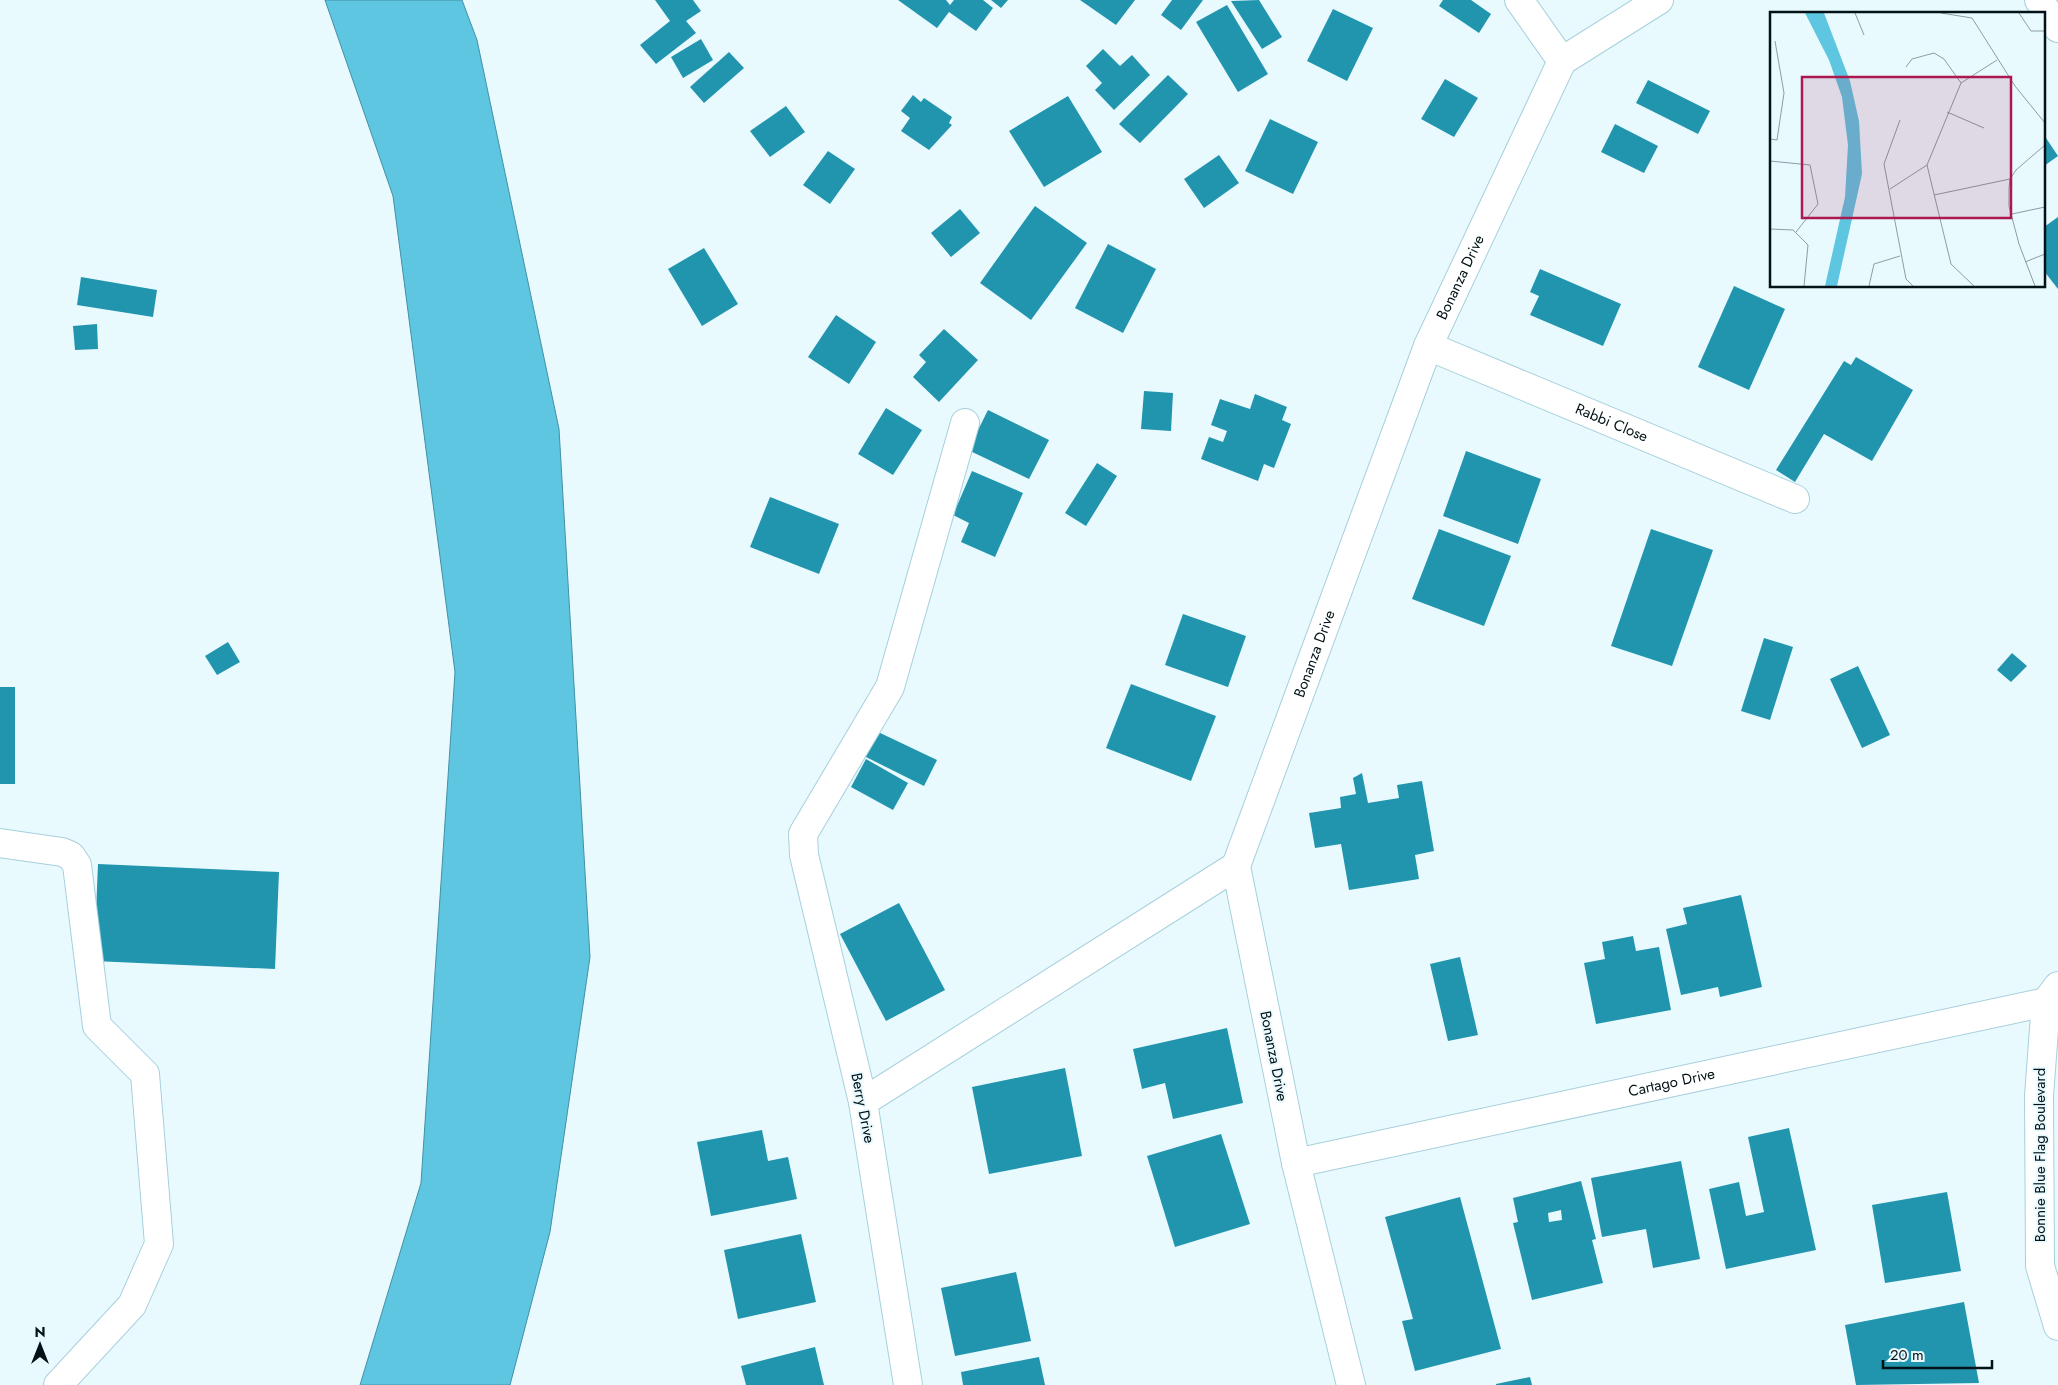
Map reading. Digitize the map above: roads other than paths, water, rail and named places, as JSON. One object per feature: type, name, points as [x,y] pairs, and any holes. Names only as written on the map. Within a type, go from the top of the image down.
[{"type":"street","points":[[1520,0],[1562,61],[1659,0]]},
{"type":"street","points":[[2039,0],[2058,28]]},
{"type":"street","name":"Bonanza Drive","points":[[1351,1385],[1296,1163],[1236,866],[1428,346],[1562,61]]},
{"type":"street","name":"Rabbi Close","points":[[1428,346],[1794,499]]},
{"type":"street","name":"Berry Drive","points":[[908,1385],[863,1102],[804,855],[803,834],[890,687],[965,423]]},
{"type":"street","points":[[0,843],[62,852],[71,856],[77,865],[97,1026],[145,1074],[159,1244],[132,1305],[58,1385]]},
{"type":"street","points":[[863,1102],[1236,866]]},
{"type":"street","name":"Cartago Drive","points":[[1296,1163],[2052,994]]},
{"type":"street","name":"Bonnie Blue Flag Boulevard","points":[[2052,994],[2039,1096],[2040,1266],[2058,1326]]},
{"type":"water","points":[[325,0],[462,0],[477,40],[559,429],[590,957],[550,1232],[510,1385],[360,1385],[421,1183],[455,672],[393,196]]}]
